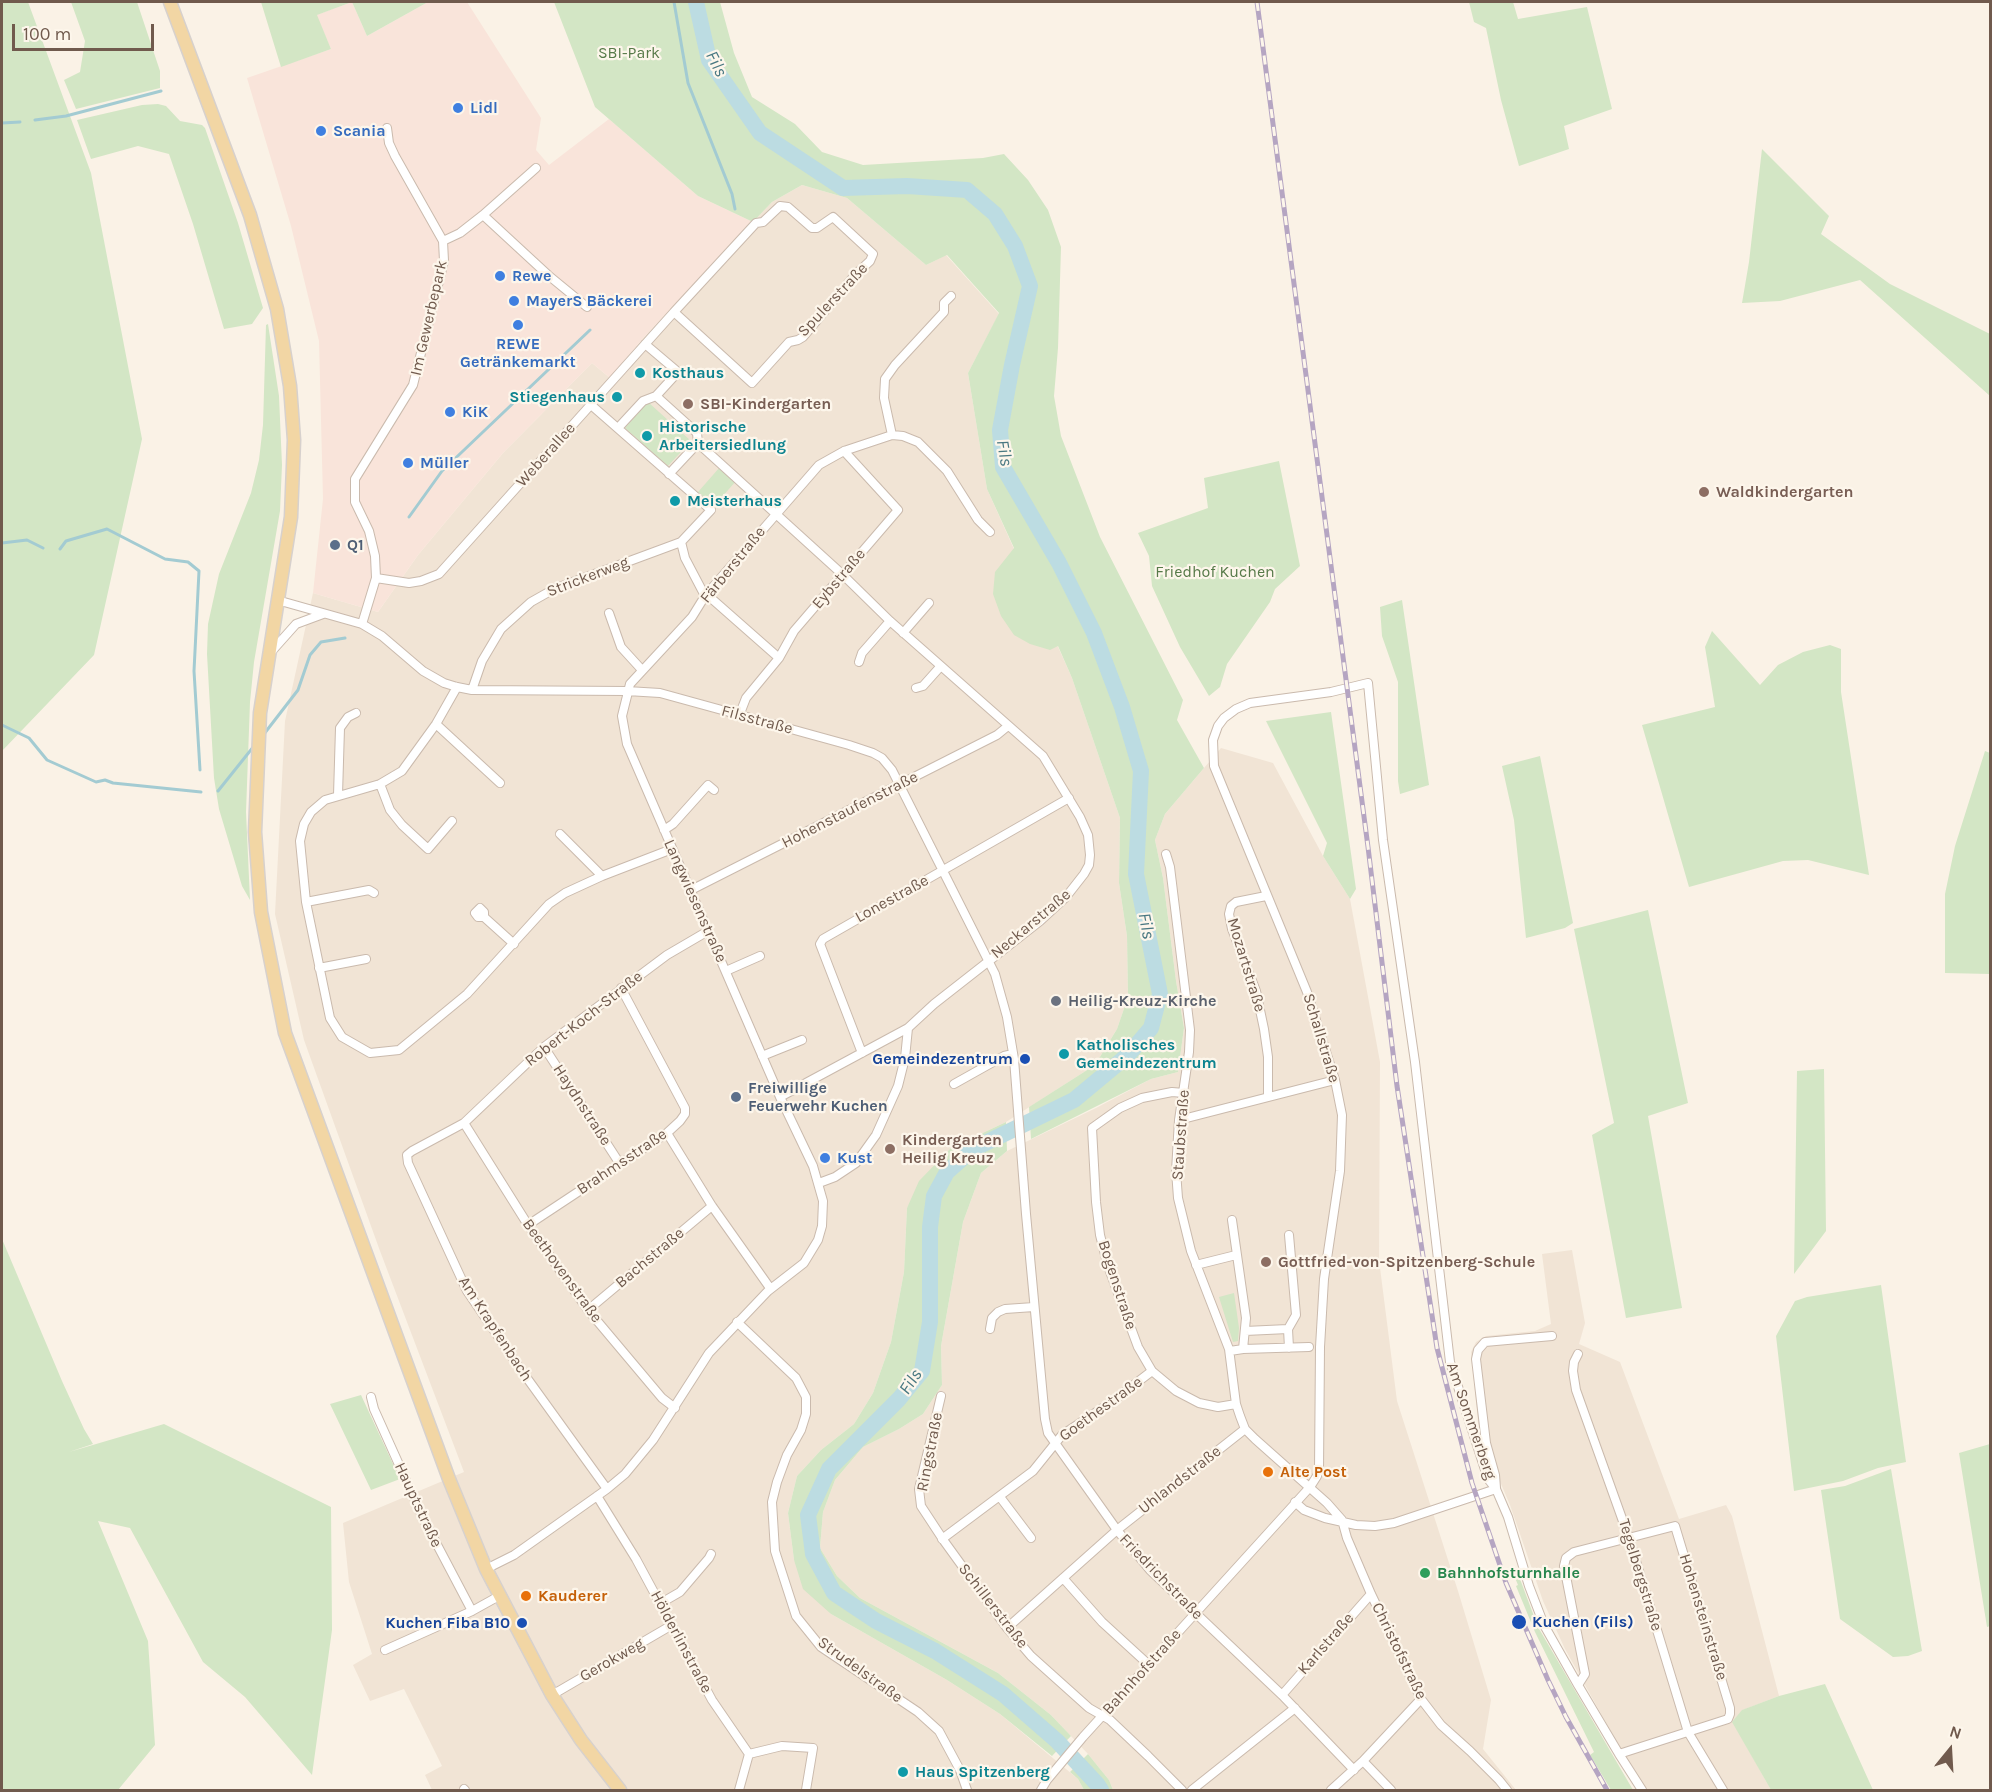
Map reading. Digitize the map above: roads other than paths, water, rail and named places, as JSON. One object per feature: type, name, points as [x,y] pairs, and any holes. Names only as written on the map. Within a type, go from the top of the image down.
[{"type":"main road","points":[[170,2],[250,215],[277,309],[290,386],[294,449],[291,517],[268,656],[260,734],[255,831],[261,912],[285,1033],[448,1479],[486,1569],[552,1695],[581,1740],[619,1790]]},
{"type":"street","name":"Im Gewerbepark","points":[[362,624],[376,578],[375,555],[369,531],[355,502],[355,479],[413,385],[444,261],[443,241],[395,156],[389,143],[387,128]]},
{"type":"street","name":"Im Gewerbepark","points":[[443,241],[460,233],[483,215],[536,168]]},
{"type":"street","name":"Weberallee","points":[[376,578],[409,583],[421,582],[439,574],[590,404],[756,223],[763,222],[780,206],[788,207],[812,228],[817,228],[833,217]]},
{"type":"street","points":[[483,215],[548,275],[587,307]]},
{"type":"street","name":"Spulerstraße","points":[[674,312],[752,383],[789,342],[803,337],[855,275],[870,261],[873,254],[833,217]]},
{"type":"street","points":[[951,296],[944,303],[944,312],[885,379],[884,398],[892,435],[903,436],[918,442],[940,463],[978,520],[990,532]]},
{"type":"street","points":[[618,428],[643,401],[656,396],[678,372],[645,344]]},
{"type":"street","name":"Neckarstraße","points":[[656,396],[697,433],[698,442],[890,621],[1043,756],[1080,816],[1088,836],[1089,865],[1066,897],[1040,921],[987,961],[908,1028],[780,1097]]},
{"type":"street","points":[[590,404],[711,510],[681,542],[685,558],[705,596],[779,658]]},
{"type":"street","name":"Färberstraße","points":[[627,691],[642,670],[692,617],[705,596],[819,465],[844,451],[892,435]]},
{"type":"street","points":[[669,474],[698,442]]},
{"type":"street","name":"Eybstraße","points":[[739,716],[746,698],[779,658],[794,631],[898,510],[844,451]]},
{"type":"street","name":"Strickerweg","points":[[472,690],[482,661],[501,629],[536,598],[554,589],[681,542]]},
{"type":"street","name":"Filsstraße","points":[[277,600],[362,624],[382,636],[423,671],[444,683],[457,687],[472,690],[660,693],[849,744],[882,759],[892,770],[900,785],[995,974],[1013,1054],[1020,1142]]},
{"type":"street","points":[[903,633],[929,603]]},
{"type":"street","points":[[609,613],[621,647],[642,670]]},
{"type":"street","points":[[268,656],[296,624],[324,614]]},
{"type":"street","points":[[859,662],[862,652],[890,621]]},
{"type":"street","points":[[916,688],[923,686],[940,667]]},
{"type":"street","name":"Am Sommerberg","points":[[1331,692],[1368,683],[1383,840],[1415,1062],[1450,1362],[1488,1479],[1496,1489],[1508,1517],[1529,1586],[1544,1625],[1618,1754],[1642,1791]]},
{"type":"street","points":[[457,687],[436,724],[402,771],[380,784],[325,800],[311,812],[304,824],[300,841],[306,902],[330,1018],[342,1037],[370,1053],[399,1050],[467,994],[549,904],[565,893],[602,876],[672,849]]},
{"type":"street","name":"Langwiesenstraße","points":[[486,1569],[514,1555],[607,1489],[636,1462],[675,1408],[709,1353],[770,1288],[804,1263],[819,1240],[823,1201],[819,1183],[639,774],[623,730],[622,716],[627,691]]},
{"type":"street","name":"Schallstraße","points":[[1310,1487],[1319,1470],[1320,1347],[1324,1279],[1340,1171],[1342,1115],[1335,1080],[1307,992],[1214,766],[1213,740],[1215,731],[1224,718],[1250,703],[1331,692]]},
{"type":"street","points":[[338,795],[340,728],[348,717],[356,713]]},
{"type":"street","points":[[436,724],[500,783]]},
{"type":"street","name":"Hohenstaufenstraße","points":[[691,891],[900,785],[996,735],[1008,726]]},
{"type":"street","points":[[380,784],[390,810],[402,825],[428,849],[452,821]]},
{"type":"street","name":"Langwiesenstraße","points":[[664,830],[673,824],[708,785],[714,790]]},
{"type":"street","name":"Lonestraße","points":[[862,1053],[820,944],[826,935],[1069,798]]},
{"type":"street","points":[[560,834],[602,876]]},
{"type":"street","name":"Staubstraße","points":[[1166,854],[1170,867],[1190,1030],[1184,1094],[1179,1120],[1176,1171],[1178,1198],[1186,1235],[1230,1352],[1236,1404],[1245,1429],[1310,1487]]},
{"type":"street","points":[[306,902],[369,890],[374,893]]},
{"type":"street","name":"Mozartstraße","points":[[1266,896],[1236,902],[1228,914],[1256,991],[1268,1057],[1268,1096]]},
{"type":"street","points":[[484,917],[514,944]]},
{"type":"street","name":"Robert-Koch-Straße","points":[[407,1155],[464,1123],[544,1047],[621,988],[708,931]]},
{"type":"street","name":"Langwiesenstraße","points":[[726,971],[760,956]]},
{"type":"street","points":[[319,968],[366,959]]},
{"type":"street","name":"Brahmsstraße","points":[[528,1225],[667,1133],[685,1114],[685,1108],[621,988]]},
{"type":"street","points":[[819,1183],[835,1177],[856,1163],[876,1135],[898,1086],[905,1058],[908,1028]]},
{"type":"street","points":[[762,1056],[802,1040]]},
{"type":"street","name":"Haydnstraße","points":[[544,1047],[620,1164]]},
{"type":"street","points":[[954,1084],[1004,1056],[1013,1054]]},
{"type":"street","points":[[1179,1120],[1335,1080]]},
{"type":"street","name":"Bogenstraße","points":[[1184,1094],[1172,1092],[1142,1098],[1120,1108],[1092,1128],[1100,1235],[1108,1266],[1138,1347],[1152,1371],[1176,1391],[1198,1403],[1218,1407],[1236,1404]]},
{"type":"street","name":"Beethovenstraße","points":[[464,1123],[528,1225],[588,1311],[662,1398],[675,1408]]},
{"type":"street","points":[[667,1133],[712,1206],[770,1288]]},
{"type":"street","name":"Friedrichstraße","points":[[1020,1142],[1034,1307],[1048,1433],[1117,1530],[1150,1570],[1282,1695],[1354,1770]]},
{"type":"street","name":"Am Krapfenbach","points":[[407,1155],[408,1163],[467,1291],[607,1489]]},
{"type":"street","name":"Bachstraße","points":[[588,1311],[712,1206]]},
{"type":"street","points":[[1232,1220],[1246,1318],[1243,1349]]},
{"type":"street","points":[[1289,1235],[1296,1315],[1288,1329],[1289,1348]]},
{"type":"street","points":[[1196,1265],[1236,1254]]},
{"type":"street","points":[[990,1329],[992,1318],[998,1312],[1005,1309],[1034,1307]]},
{"type":"street","name":"Strudelstraße","points":[[737,1322],[796,1377],[806,1397],[806,1414],[801,1430],[787,1455],[772,1502],[775,1551],[796,1616],[821,1647],[918,1712],[939,1731],[960,1770],[967,1791]]},
{"type":"street","points":[[1245,1331],[1288,1329]]},
{"type":"street","name":"Am Sommerberg","points":[[1496,1489],[1485,1433],[1476,1359],[1478,1350],[1485,1342],[1552,1336]]},
{"type":"street","points":[[1230,1352],[1243,1349],[1309,1347]]},
{"type":"street","name":"Tegelbergstraße","points":[[1578,1354],[1573,1371],[1576,1390],[1629,1538],[1688,1732],[1723,1791]]},
{"type":"street","name":"Goethestraße","points":[[942,1539],[1033,1471],[1062,1435],[1152,1371]]},
{"type":"street","name":"Ringstraße","points":[[941,1396],[919,1489],[921,1506],[942,1539]]},
{"type":"street","name":"Hauptstraße","points":[[371,1397],[374,1409],[423,1518],[472,1611]]},
{"type":"street","name":"Uhlandstraße","points":[[1007,1628],[1117,1530],[1245,1429]]},
{"type":"street","points":[[1310,1487],[1342,1520]]},
{"type":"street","name":"Bahnhofstraße","points":[[1041,1791],[1083,1737],[1310,1487]]},
{"type":"street","points":[[1295,1503],[1304,1510],[1319,1516],[1356,1525],[1375,1526],[1394,1523],[1496,1489]]},
{"type":"street","name":"Hölderlinstraße","points":[[597,1496],[636,1559],[712,1700],[749,1754]]},
{"type":"street","points":[[1000,1497],[1031,1538]]},
{"type":"street","name":"Christofstraße","points":[[1342,1520],[1347,1538],[1371,1594],[1421,1699],[1441,1725],[1478,1758],[1507,1791]]},
{"type":"street","name":"Hohensteinstraße","points":[[1629,1538],[1675,1526],[1730,1708],[1728,1719],[1688,1732]]},
{"type":"street","points":[[1578,1685],[1585,1674],[1564,1566],[1566,1558],[1574,1552],[1629,1538]]},
{"type":"street","name":"Schillerstraße","points":[[942,1539],[1007,1628],[1031,1656],[1089,1708],[1110,1720],[1182,1791]]},
{"type":"street","points":[[660,1603],[680,1592],[711,1554]]},
{"type":"street","points":[[1063,1578],[1102,1622],[1149,1665]]},
{"type":"street","name":"Karlstraße","points":[[1282,1695],[1371,1594]]},
{"type":"street","points":[[385,1650],[500,1596]]},
{"type":"street","name":"Gerokweg","points":[[552,1695],[672,1625]]},
{"type":"street","points":[[1331,1791],[1364,1761],[1421,1699]]},
{"type":"street","points":[[1192,1791],[1295,1708]]},
{"type":"street","points":[[1618,1754],[1688,1732]]},
{"type":"street","points":[[739,1791],[749,1754],[782,1746],[813,1748],[806,1791]]},
{"type":"street","points":[[1364,1761],[1391,1791]]},
{"type":"waterway","points":[[674,2],[688,83],[732,194],[735,209]]},
{"type":"waterway","name":"Fils","points":[[696,2],[709,60],[760,133],[843,188],[907,186],[967,190],[995,214],[1015,246],[1030,286],[1000,430],[1003,467],[1059,563],[1094,633],[1122,707],[1141,771],[1136,874],[1160,994],[1151,1028],[1128,1055],[1074,1100],[973,1149],[947,1172],[934,1196],[930,1227],[930,1322],[922,1371],[899,1399],[829,1469],[808,1515],[813,1554],[834,1593],[876,1621],[935,1651],[1003,1694],[1057,1741],[1101,1790]]},
{"type":"waterway","points":[[35,120],[66,116],[161,91]]},
{"type":"waterway","points":[[2,123],[20,122]]},
{"type":"waterway","points":[[409,517],[442,471],[590,330]]},
{"type":"waterway","points":[[60,549],[66,541],[107,529],[165,559],[188,562],[199,571],[194,671],[200,770]]},
{"type":"waterway","points":[[2,543],[27,540],[43,548]]},
{"type":"waterway","points":[[264,734],[298,690],[310,655],[321,642],[345,638]]},
{"type":"waterway","points":[[2,725],[29,738],[47,760],[96,782],[105,780],[113,783],[201,792]]},
{"type":"waterway","points":[[218,791],[254,746]]},
{"type":"railway","points":[[1257,2],[1368,847],[1397,1086],[1437,1348],[1472,1483],[1506,1583],[1566,1717],[1607,1790]]},
{"type":"place","name":"Lidl","points":[[458,108]]},
{"type":"place","name":"Scania","points":[[321,131]]},
{"type":"place","name":"Rewe","points":[[500,276]]},
{"type":"place","name":"MayerS Bäckerei","points":[[514,301]]},
{"type":"place","name":"REWE Getränkemarkt","points":[[518,325]]},
{"type":"place","name":"Kosthaus","points":[[640,373]]},
{"type":"place","name":"Stiegenhaus","points":[[617,397]]},
{"type":"place","name":"SBI-Kindergarten","points":[[688,404]]},
{"type":"place","name":"KiK","points":[[450,412]]},
{"type":"place","name":"Historische Arbeitersiedlung","points":[[647,436]]},
{"type":"place","name":"Müller","points":[[408,463]]},
{"type":"place","name":"Waldkindergarten","points":[[1704,492]]},
{"type":"place","name":"Meisterhaus","points":[[675,501]]},
{"type":"place","name":"Q1","points":[[335,545]]},
{"type":"place","name":"Heilig-Kreuz-Kirche","points":[[1056,1001]]},
{"type":"place","name":"Katholisches Gemeindezentrum","points":[[1064,1054]]},
{"type":"place","name":"Gemeindezentrum","points":[[1025,1059]]},
{"type":"place","name":"Freiwillige Feuerwehr Kuchen","points":[[736,1097]]},
{"type":"place","name":"Kindergarten Heilig Kreuz","points":[[890,1149]]},
{"type":"place","name":"Kust","points":[[825,1158]]},
{"type":"place","name":"Gottfried-von-Spitzenberg-Schule","points":[[1266,1262]]},
{"type":"place","name":"Alte Post","points":[[1268,1472]]},
{"type":"place","name":"Bahnhofsturnhalle","points":[[1425,1573]]},
{"type":"place","name":"Kauderer","points":[[526,1596]]},
{"type":"place","name":"Kuchen (Fils)","points":[[1519,1622]]},
{"type":"place","name":"Kuchen Fiba B10","points":[[522,1623]]},
{"type":"place","name":"Haus Spitzenberg","points":[[903,1772]]},
{"type":"park label","name":"SBI-Park","points":[[629,53]]},
{"type":"park label","name":"Friedhof Kuchen","points":[[1215,572]]}]
